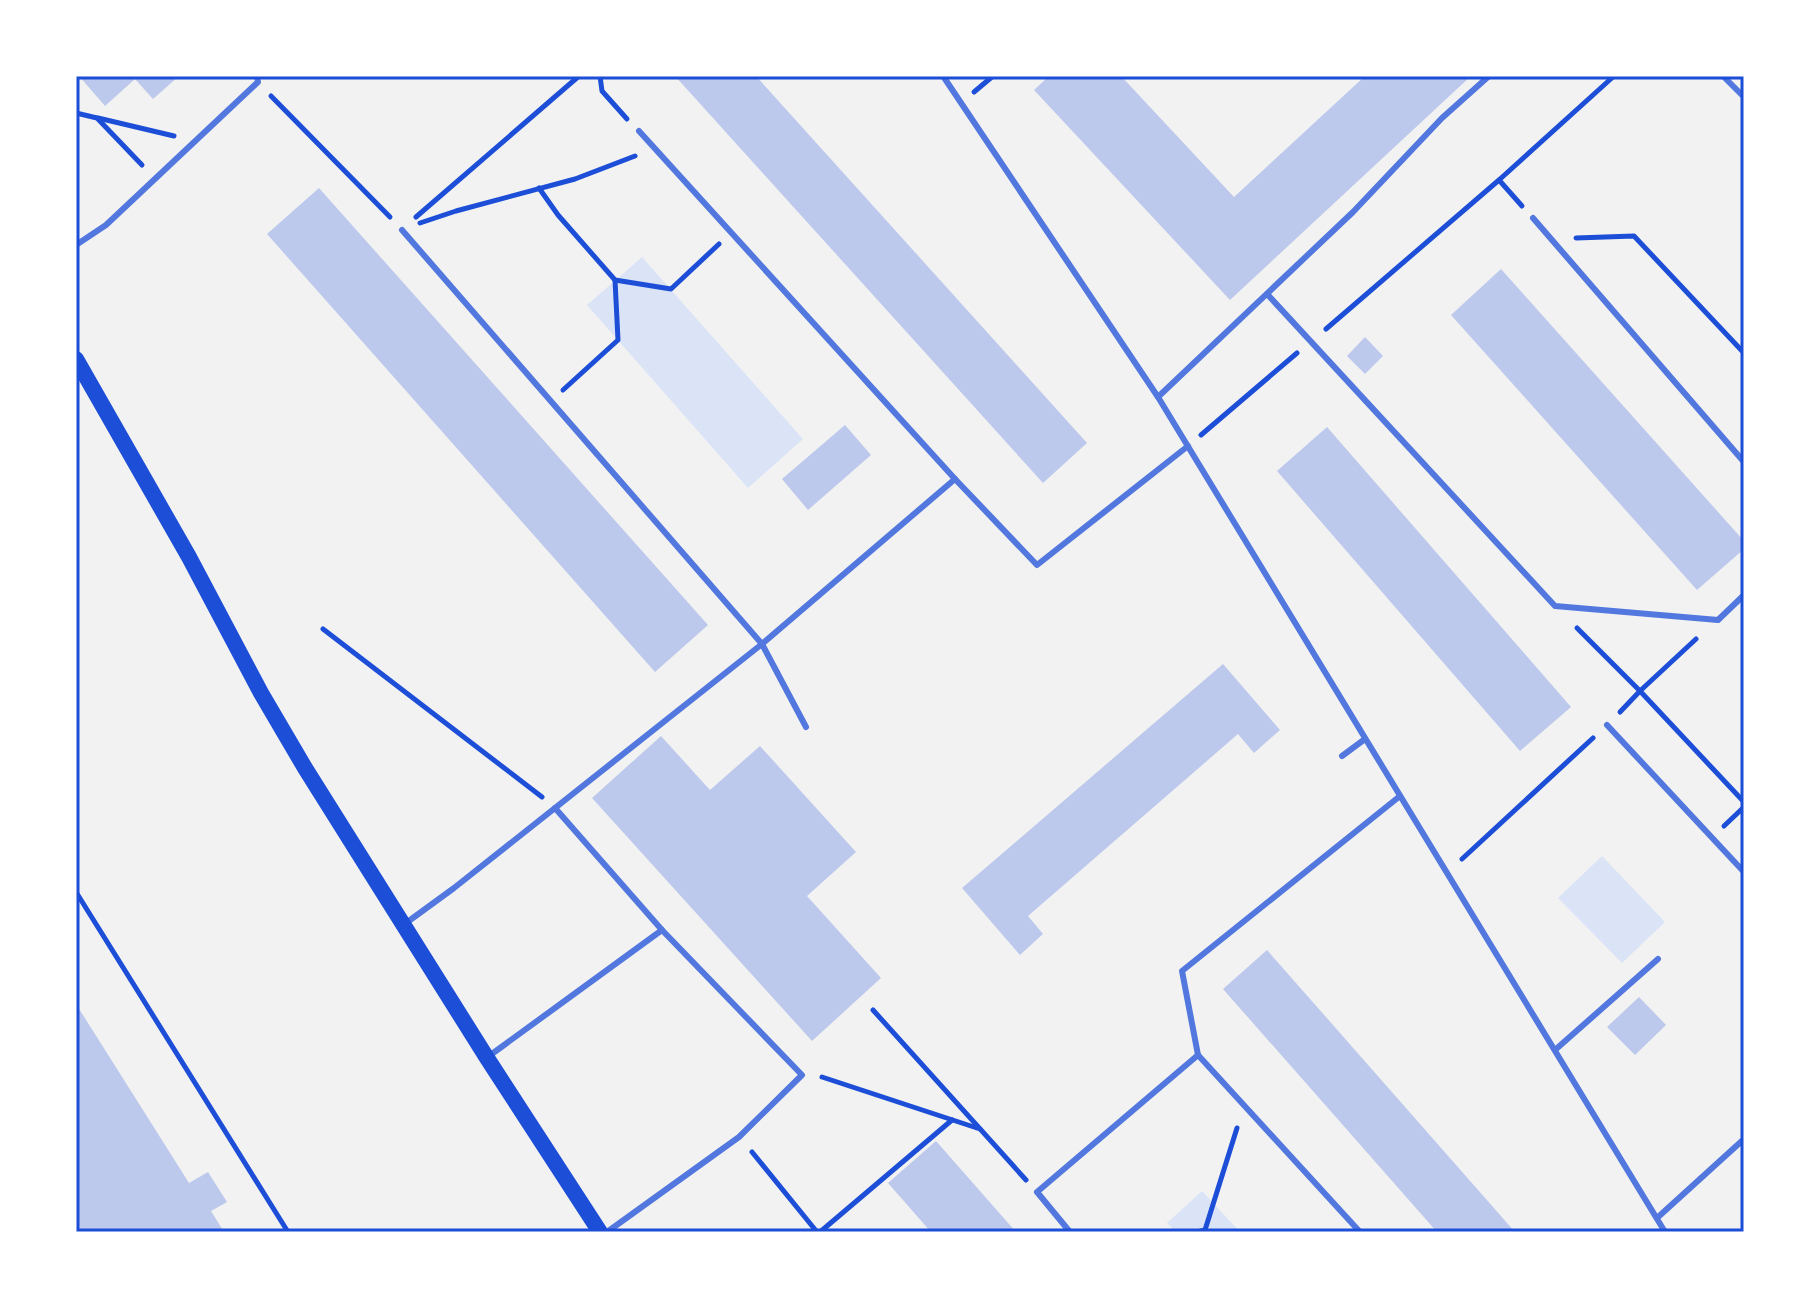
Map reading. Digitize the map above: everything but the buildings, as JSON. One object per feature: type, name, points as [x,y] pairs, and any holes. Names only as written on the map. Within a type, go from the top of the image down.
[{"type":"main road","points":[[76,359],[305,768],[600,1232]]},
{"type":"lane","points":[[943,76],[1158,397],[1665,1232]]},
{"type":"lane","points":[[1158,397],[1353,212],[1442,118],[1489,76]]},
{"type":"lane","points":[[1723,76],[1744,97]]},
{"type":"lane","points":[[76,245],[106,225],[257,79]]},
{"type":"lane","points":[[639,131],[1037,565],[1188,446]]},
{"type":"lane","points":[[1533,218],[1744,462]]},
{"type":"lane","points":[[402,230],[762,644],[806,727]]},
{"type":"lane","points":[[1267,294],[1555,606],[1718,620],[1744,595]]},
{"type":"lane","points":[[403,925],[762,644],[955,479]]},
{"type":"lane","points":[[1607,725],[1744,872]]},
{"type":"lane","points":[[1342,756],[1365,739]]},
{"type":"lane","points":[[1360,1232],[1198,1055],[1182,971],[1400,796]]},
{"type":"lane","points":[[555,808],[662,930],[802,1075],[739,1137],[607,1232]]},
{"type":"lane","points":[[487,1058],[662,930]]},
{"type":"lane","points":[[1555,1050],[1658,959]]},
{"type":"lane","points":[[1070,1232],[1037,1192],[1198,1055]]},
{"type":"lane","points":[[1657,1218],[1744,1139]]},
{"type":"path","points":[[402,230],[579,76]]},
{"type":"path","points":[[600,76],[602,91],[639,131]]},
{"type":"path","points":[[1188,446],[1499,180],[1614,76]]},
{"type":"path","points":[[257,79],[402,230]]},
{"type":"path","points":[[76,113],[195,141]]},
{"type":"path","points":[[97,118],[155,179]]},
{"type":"path","points":[[402,230],[456,211],[575,179],[655,149]]},
{"type":"path","points":[[1499,180],[1533,218]]},
{"type":"path","points":[[539,188],[558,215],[615,280],[618,340],[551,401]]},
{"type":"path","points":[[615,280],[671,289],[731,233]]},
{"type":"path","points":[[1551,238],[1634,236],[1744,353]]},
{"type":"path","points":[[1555,606],[1744,802]]},
{"type":"path","points":[[1447,873],[1718,620]]},
{"type":"path","points":[[323,629],[555,808]]},
{"type":"path","points":[[76,892],[288,1232]]},
{"type":"path","points":[[873,1010],[1037,1192]]},
{"type":"path","points":[[821,1076],[980,1129]]},
{"type":"path","points":[[1197,1232],[1206,1231],[1244,1105]]},
{"type":"path","points":[[739,1137],[818,1232],[952,1120]]},
{"type":"shaded area","points":[[642,257],[803,439],[748,488],[587,305]]},
{"type":"shaded area","points":[[1602,856],[1665,922],[1622,963],[1558,898]]},
{"type":"shaded area","points":[[1202,1191],[1240,1232],[1176,1232],[1167,1223]]}]
